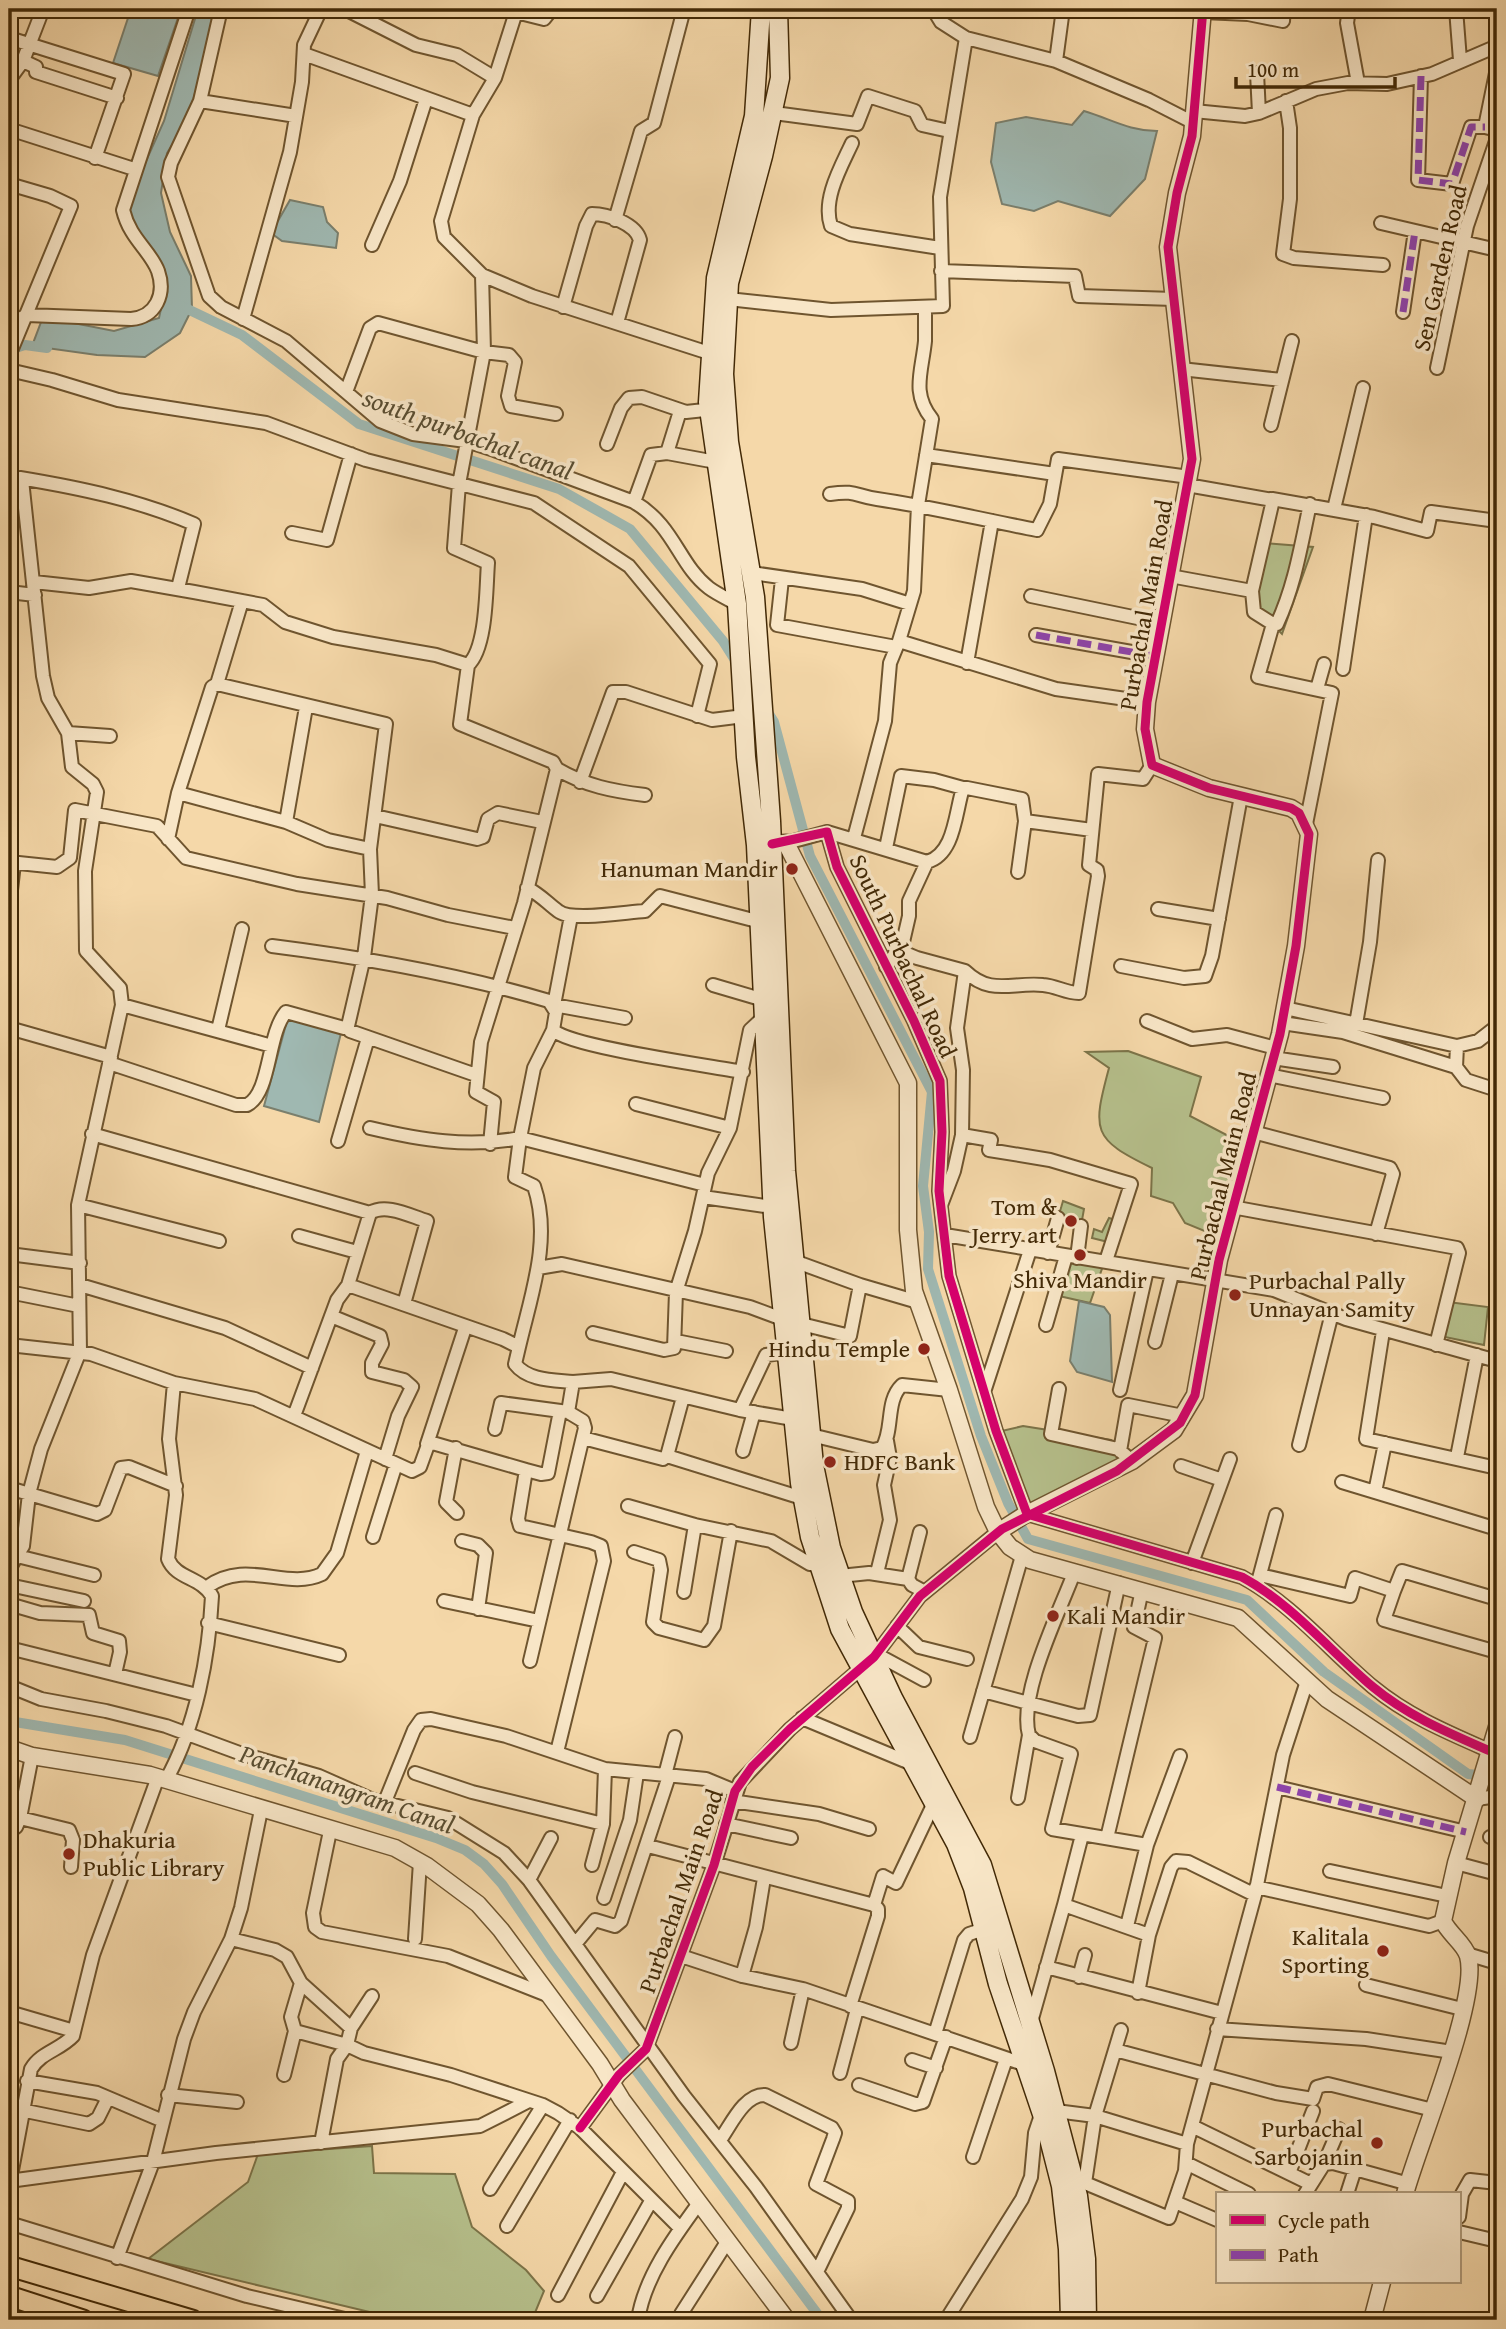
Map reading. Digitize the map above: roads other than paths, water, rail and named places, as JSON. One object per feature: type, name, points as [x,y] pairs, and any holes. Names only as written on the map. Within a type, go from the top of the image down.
[{"type":"main road","points":[[761,9],[756,106],[721,254],[709,353],[717,408],[752,573],[764,741],[782,843],[764,1008],[772,1207],[793,1322],[840,1629],[966,1867],[998,1984],[1026,2065],[1049,2113],[1078,2196],[1086,2259],[1087,2320]]},
{"type":"main road","points":[[778,9],[780,78],[774,113],[746,213],[728,299],[717,408],[716,462],[738,612],[740,671],[756,845],[757,920],[768,964],[794,1261],[793,1322],[788,1352],[802,1498],[831,1568],[982,1866],[1030,2025],[1049,2113],[1064,2208],[1070,2320]]},
{"type":"main road","points":[[9,2266],[192,2320]]},
{"type":"main road","points":[[9,2296],[83,2320]]},
{"type":"street","points":[[9,80],[29,44],[43,9]]},
{"type":"street","points":[[9,324],[25,320],[145,318],[153,311],[160,289],[157,268],[132,235],[122,210],[134,169],[158,108],[188,9]]},
{"type":"street","points":[[221,9],[200,101],[170,163],[168,177],[209,296],[243,319],[286,341],[380,421],[413,434],[465,444],[634,502],[651,512],[672,536],[694,572],[738,612]]},
{"type":"street","points":[[243,319],[288,160],[303,82],[304,45],[321,9]]},
{"type":"street","points":[[345,9],[416,45],[457,55],[495,78]]},
{"type":"street","points":[[552,9],[544,19],[516,12],[495,78],[473,115],[440,221],[444,237],[482,275],[564,307],[709,353]]},
{"type":"street","points":[[615,220],[641,131],[654,123],[684,9]]},
{"type":"street","points":[[933,9],[941,22],[966,38],[1056,61],[1194,117],[1245,116],[1259,113],[1315,89],[1357,83],[1387,84],[1422,76],[1497,46]]},
{"type":"street","points":[[1056,61],[1063,9]]},
{"type":"street","points":[[1203,10],[1248,14],[1283,21],[1284,9]]},
{"type":"street","points":[[1349,9],[1347,23],[1357,83]]},
{"type":"street","points":[[1456,9],[1460,60]]},
{"type":"street","name":"Purbachal Main Road","points":[[1152,765],[1145,729],[1147,702],[1188,481],[1191,450],[1168,252],[1169,231],[1194,117],[1203,10]]},
{"type":"street","points":[[9,38],[124,74],[95,158]]},
{"type":"street","points":[[728,299],[831,310],[943,306],[940,197],[966,38]]},
{"type":"street","points":[[303,54],[473,115]]},
{"type":"street","points":[[17,65],[36,67],[36,72],[117,98]]},
{"type":"street","points":[[1422,76],[1418,180],[1452,184],[1471,127],[1491,129],[1497,71]]},
{"type":"street","points":[[1257,73],[1259,113]]},
{"type":"street","points":[[774,113],[857,124],[868,96],[915,111],[922,125],[949,131]]},
{"type":"street","points":[[372,245],[400,181],[426,99]]},
{"type":"street","points":[[200,101],[296,116]]},
{"type":"street","points":[[1286,101],[1290,128],[1290,199],[1283,254],[1294,258],[1383,265]]},
{"type":"street","points":[[9,130],[134,169]]},
{"type":"street","name":"Sen Garden Road","points":[[1437,368],[1463,243],[1497,138]]},
{"type":"street","points":[[852,143],[836,178],[828,207],[831,226],[850,234],[940,248]]},
{"type":"street","points":[[9,184],[50,196],[71,206],[9,356]]},
{"type":"street","points":[[564,307],[589,217],[596,214],[632,227],[640,240],[617,323]]},
{"type":"street","points":[[1381,223],[1497,250]]},
{"type":"street","points":[[1403,312],[1415,232]]},
{"type":"street","points":[[941,271],[1075,276],[1079,296],[1174,299]]},
{"type":"street","points":[[482,275],[484,352],[465,444],[454,548],[488,563],[480,642],[474,660],[468,665],[460,724],[553,762],[557,769],[580,782],[607,790],[645,795]]},
{"type":"street","points":[[854,838],[884,721],[890,663],[910,604],[918,505],[932,419],[923,407],[917,387],[925,342],[925,308]]},
{"type":"street","points":[[346,392],[370,328],[378,323],[484,352],[509,355],[515,359],[508,396],[511,406],[556,414]]},
{"type":"street","points":[[1271,425],[1292,341]]},
{"type":"street","points":[[1181,369],[1282,380]]},
{"type":"street","points":[[9,370],[118,400],[266,423],[351,454],[460,480],[534,503],[629,566],[710,664],[697,716]]},
{"type":"street","points":[[1334,509],[1363,388]]},
{"type":"street","points":[[607,444],[623,403],[629,398],[642,397],[680,411],[717,408]]},
{"type":"street","points":[[667,453],[680,411]]},
{"type":"street","points":[[634,502],[651,455],[667,453],[716,462]]},
{"type":"street","points":[[292,533],[327,540],[351,454]]},
{"type":"street","points":[[926,455],[1055,474]]},
{"type":"street","points":[[830,494],[854,491],[873,499],[918,505],[1040,530],[1050,503],[1058,459],[1310,504],[1427,531],[1431,512],[1497,521]]},
{"type":"street","points":[[9,1569],[41,1449],[80,1351],[78,1205],[122,1005],[120,988],[86,951],[85,871],[97,792],[93,784],[72,767],[68,733],[45,686],[34,588],[14,476],[107,494],[162,510],[194,524],[178,589]]},
{"type":"street","points":[[1272,499],[1252,591],[1254,612],[1273,624]]},
{"type":"street","points":[[1273,624],[1277,624],[1286,605],[1297,570],[1310,504]]},
{"type":"street","points":[[1343,668],[1366,516]]},
{"type":"street","points":[[967,663],[992,522]]},
{"type":"street","points":[[752,573],[862,589],[910,604]]},
{"type":"street","points":[[1170,576],[1252,591]]},
{"type":"street","points":[[782,579],[777,625],[897,644],[1056,689],[1147,702]]},
{"type":"street","points":[[9,592],[34,588],[89,588],[131,581],[263,605],[285,622],[302,629],[436,655],[468,665]]},
{"type":"street","points":[[1031,596],[1162,623]]},
{"type":"street","points":[[168,839],[178,793],[212,687],[217,684],[242,601]]},
{"type":"street","points":[[1273,624],[1258,677],[1332,692],[1306,824]]},
{"type":"street","points":[[1036,635],[1154,656]]},
{"type":"street","points":[[1317,689],[1324,664]]},
{"type":"street","points":[[9,1032],[16,1030],[236,1105],[247,1105],[258,1096],[272,1046],[286,1012],[344,1028],[348,1026],[364,957],[372,895],[370,849],[386,724],[217,684]]},
{"type":"street","points":[[580,782],[613,692],[626,692],[712,720],[744,716]]},
{"type":"street","points":[[286,822],[306,707]]},
{"type":"street","points":[[68,733],[110,736]]},
{"type":"street","points":[[898,950],[965,971],[979,984],[996,987],[1056,986],[1065,993],[1079,993],[1098,876],[1097,870],[1089,865],[1098,774],[1143,779],[1152,765],[1200,785],[1291,808],[1306,824]]},
{"type":"street","points":[[490,1144],[494,1102],[476,1092],[476,1075],[497,985],[516,929],[557,769]]},
{"type":"street","points":[[886,848],[901,776],[934,780],[1022,799],[1025,821],[1018,872]]},
{"type":"street","points":[[826,832],[854,838],[928,862],[937,859],[948,845],[962,788]]},
{"type":"street","points":[[178,793],[286,822],[328,840],[370,849]]},
{"type":"street","points":[[1121,965],[1184,978],[1205,976],[1219,919],[1241,796]]},
{"type":"street","points":[[9,908],[11,862],[58,867],[70,859],[75,810],[157,825],[186,858],[297,884],[372,895],[516,929]]},
{"type":"street","points":[[374,816],[477,839],[483,837],[488,820],[498,813],[542,822]]},
{"type":"street","points":[[1025,821],[1092,830]]},
{"type":"street","name":"Purbachal Main Road","points":[[507,2226],[575,2124],[615,2079],[640,2056],[648,2043],[714,1865],[734,1796],[752,1767],[802,1718],[875,1656],[925,1592],[997,1533],[1174,1430],[1195,1395],[1215,1280],[1232,1207],[1284,1016],[1310,834],[1306,824]]},
{"type":"street","name":"South Purbachal Road","points":[[782,843],[826,832],[837,867],[940,1081],[941,1206],[948,1276],[1025,1515]]},
{"type":"street","points":[[782,843],[908,1083],[908,1230],[914,1291],[997,1533],[1021,1556],[1238,1618],[1338,1707],[1479,1793],[1497,1796]]},
{"type":"street","points":[[1356,1024],[1370,942],[1378,860]]},
{"type":"street","points":[[886,967],[898,950],[909,916],[909,901],[928,862]]},
{"type":"street","points":[[527,888],[544,896],[558,911],[571,916],[645,911],[660,896],[757,920]]},
{"type":"street","points":[[1158,909],[1219,919]]},
{"type":"street","points":[[571,916],[554,1005],[553,1030],[534,1068],[514,1172],[518,1180],[531,1182],[537,1193],[542,1229],[538,1268],[516,1364],[520,1371],[542,1380],[573,1382],[611,1379],[740,1410],[793,1419]]},
{"type":"street","points":[[218,1030],[243,929]]},
{"type":"street","points":[[272,946],[364,957],[497,985],[554,1005],[625,1018]]},
{"type":"street","points":[[941,1206],[954,1171],[962,1135],[963,1070],[957,1028],[965,971]]},
{"type":"street","points":[[593,1333],[664,1350],[674,1348],[677,1292],[704,1191],[730,1128],[750,1030],[764,1008],[713,985]]},
{"type":"street","points":[[122,1005],[272,1046]]},
{"type":"street","points":[[1284,1016],[1356,1024],[1457,1046],[1478,1041],[1496,1027]]},
{"type":"street","points":[[1284,1016],[1456,1067],[1466,1080],[1497,1090]]},
{"type":"street","points":[[1147,1021],[1192,1040],[1227,1035],[1274,1053],[1333,1067]]},
{"type":"street","points":[[553,1030],[565,1037],[639,1054],[743,1072]]},
{"type":"street","points":[[349,1031],[476,1075]]},
{"type":"street","points":[[338,1141],[368,1038]]},
{"type":"street","points":[[1456,1067],[1457,1046]]},
{"type":"street","points":[[1268,1075],[1383,1098]]},
{"type":"street","points":[[636,1104],[730,1128]]},
{"type":"street","points":[[370,1128],[415,1139],[490,1144],[520,1138],[704,1191],[772,1207]]},
{"type":"street","points":[[1253,1132],[1390,1168],[1393,1174],[1376,1234]]},
{"type":"street","points":[[92,1134],[370,1213]]},
{"type":"street","points":[[962,1135],[991,1140],[989,1150],[1050,1160],[1131,1184],[1106,1261]]},
{"type":"street","points":[[78,1205],[219,1241]]},
{"type":"street","points":[[1232,1207],[1459,1250],[1436,1345]]},
{"type":"street","points":[[294,1416],[331,1316],[348,1285],[370,1213],[377,1208],[427,1221],[404,1304]]},
{"type":"street","points":[[1048,1253],[1058,1218]]},
{"type":"street","points":[[1046,1325],[1081,1226]]},
{"type":"street","points":[[299,1236],[357,1252]]},
{"type":"street","points":[[945,1236],[1281,1291],[1383,1331],[1497,1361]]},
{"type":"street","points":[[984,1390],[1030,1250]]},
{"type":"street","points":[[9,1254],[80,1263]]},
{"type":"street","points":[[794,1261],[918,1302]]},
{"type":"street","points":[[538,1268],[562,1264],[764,1311],[793,1322],[850,1336],[860,1284]]},
{"type":"street","points":[[1120,1390],[1147,1270]]},
{"type":"street","points":[[1155,1342],[1172,1274]]},
{"type":"street","points":[[80,1285],[225,1328],[312,1368]]},
{"type":"street","points":[[348,1285],[519,1347]]},
{"type":"street","points":[[9,1292],[79,1306]]},
{"type":"street","points":[[1299,1445],[1332,1313]]},
{"type":"street","points":[[331,1316],[380,1336],[382,1344],[372,1363],[372,1372],[404,1380],[412,1387],[398,1416],[373,1537]]},
{"type":"street","points":[[9,1345],[80,1351],[174,1383],[242,1396],[294,1416],[367,1451],[417,1471],[464,1328]]},
{"type":"street","points":[[1383,1331],[1366,1437],[1497,1468]]},
{"type":"street","points":[[676,1341],[726,1351]]},
{"type":"street","points":[[740,1410],[766,1355],[788,1352]]},
{"type":"street","points":[[1457,1457],[1477,1355]]},
{"type":"street","points":[[427,1444],[434,1442],[541,1474],[548,1472],[573,1382]]},
{"type":"street","points":[[174,1383],[169,1439],[176,1486],[168,1559],[176,1572],[207,1587],[212,1595],[197,1695],[184,1738],[166,1774],[93,1955],[74,2031],[65,2045],[37,2059],[27,2081],[17,2116],[9,2181],[153,2162],[480,2126],[527,2102]]},
{"type":"street","points":[[877,1573],[890,1520],[884,1485],[890,1458],[887,1441],[895,1392],[902,1385],[949,1390]]},
{"type":"street","points":[[1059,1389],[1051,1434],[1126,1456],[1128,1405],[1183,1416]]},
{"type":"street","points":[[667,1456],[683,1397]]},
{"type":"street","points":[[495,1429],[501,1403],[564,1411],[583,1421],[583,1438],[562,1534],[530,1661]]},
{"type":"street","points":[[743,1451],[754,1412]]},
{"type":"street","points":[[811,1435],[873,1450],[882,1448],[887,1441]]},
{"type":"street","points":[[583,1438],[656,1459],[667,1456],[802,1498]]},
{"type":"street","points":[[1375,1492],[1385,1443]]},
{"type":"street","points":[[456,1448],[446,1502],[457,1513]]},
{"type":"street","points":[[207,1587],[219,1578],[235,1574],[305,1577],[322,1574],[337,1553],[367,1451]]},
{"type":"street","points":[[1192,1563],[1230,1459]]},
{"type":"street","points":[[1181,1466],[1222,1480]]},
{"type":"street","points":[[9,1488],[97,1514],[105,1510],[121,1468],[129,1467],[176,1486]]},
{"type":"street","points":[[526,1470],[517,1524],[601,1546],[604,1561],[557,1752]]},
{"type":"street","points":[[1342,1482],[1497,1529]]},
{"type":"street","points":[[628,1506],[695,1525],[771,1541],[831,1568],[908,1579],[912,1585],[925,1592]]},
{"type":"street","points":[[1025,1515],[1259,1581],[1350,1596],[1355,1578],[1394,1591]]},
{"type":"street","points":[[1259,1581],[1276,1515]]},
{"type":"street","points":[[684,1592],[695,1525]]},
{"type":"street","points":[[634,1552],[659,1560],[661,1570],[652,1613],[653,1622],[659,1628],[704,1640],[714,1626],[731,1531]]},
{"type":"street","points":[[908,1579],[920,1532]]},
{"type":"street","points":[[461,1541],[484,1548],[486,1553],[478,1609]]},
{"type":"street","points":[[14,1555],[94,1575]]},
{"type":"street","points":[[971,1738],[1021,1556]]},
{"type":"street","points":[[1497,1598],[1402,1572],[1384,1620],[1497,1652]]},
{"type":"street","points":[[1018,1798],[1029,1735],[1028,1703],[1043,1652],[1074,1573]]},
{"type":"street","points":[[1259,1581],[1395,1703],[1423,1721],[1492,1754]]},
{"type":"street","points":[[983,1691],[1078,1716],[1090,1715],[1119,1583]]},
{"type":"street","points":[[9,1585],[84,1601]]},
{"type":"street","points":[[1107,1838],[1155,1638],[1134,1627],[1142,1590]]},
{"type":"street","points":[[444,1601],[538,1621]]},
{"type":"street","points":[[9,1604],[40,1613],[89,1615],[93,1633],[119,1641],[120,1652],[115,1674]]},
{"type":"street","points":[[208,1623],[339,1655]]},
{"type":"street","points":[[897,1626],[919,1647],[967,1659]]},
{"type":"street","points":[[9,1652],[9,1648],[197,1695]]},
{"type":"street","points":[[875,1656],[924,1679]]},
{"type":"street","points":[[1121,2030],[1095,2116],[1085,2183],[1168,2218],[1186,2163],[1187,2144],[1255,1891],[1283,1755],[1307,1681]]},
{"type":"street","points":[[9,1686],[41,1699],[106,1711],[184,1738],[318,1776],[384,1804],[448,1818],[505,1853],[529,1880],[576,1943],[851,2320]]},
{"type":"street","points":[[802,1718],[910,1763]]},
{"type":"street","points":[[384,1804],[421,1720],[447,1720],[605,1769],[706,1779],[734,1796],[819,1814],[869,1829]]},
{"type":"street","points":[[1324,2164],[1333,2163],[1355,2169],[1407,2189],[1452,2052],[1470,1971],[1467,1954],[1443,1921],[1456,1863],[1492,1754],[1497,1727]]},
{"type":"street","points":[[1029,1735],[1035,1741],[1071,1754],[1052,1829],[1147,1845]]},
{"type":"street","points":[[576,1943],[595,1920],[620,1924],[648,1846],[675,1737]]},
{"type":"street","points":[[9,1748],[32,1756],[166,1774],[261,1810],[395,1848],[420,1862],[478,1904],[615,2079],[699,2203],[788,2320]]},
{"type":"street","points":[[9,1831],[16,1827],[19,1818],[32,1756]]},
{"type":"street","points":[[1127,1926],[1147,1845],[1180,1756]]},
{"type":"street","points":[[592,1865],[603,1824],[605,1769]]},
{"type":"street","points":[[415,1773],[472,1792],[603,1824]]},
{"type":"street","points":[[604,1898],[626,1831],[637,1773]]},
{"type":"street","points":[[1277,1787],[1466,1832]]},
{"type":"street","points":[[874,1905],[883,1876],[896,1883],[933,1805]]},
{"type":"street","points":[[117,2258],[153,2162],[168,2095],[194,2012],[231,1939],[252,1866],[261,1810]]},
{"type":"street","points":[[19,1818],[69,1830],[73,1840],[71,1867]]},
{"type":"street","points":[[726,1824],[791,1838]]},
{"type":"street","points":[[330,1831],[313,1913],[315,1927],[322,1932],[448,1956],[547,1995]]},
{"type":"street","points":[[1030,2025],[1082,1835]]},
{"type":"street","points":[[529,1880],[551,1838]]},
{"type":"street","points":[[648,1846],[874,1905],[878,1909],[839,2073]]},
{"type":"street","points":[[1138,1993],[1149,1935],[1171,1867],[1176,1861],[1188,1863],[1255,1891],[1429,1926],[1443,1921]]},
{"type":"street","points":[[415,1939],[420,1862]]},
{"type":"street","points":[[1456,1863],[1497,1874]]},
{"type":"street","points":[[1330,1871],[1447,1896]]},
{"type":"street","points":[[742,1976],[756,1927],[764,1878]]},
{"type":"street","points":[[1064,1905],[1149,1935]]},
{"type":"street","points":[[859,2085],[915,2104],[923,2102],[936,2068],[941,2035],[964,1940],[969,1934],[984,1930]]},
{"type":"street","points":[[231,1939],[275,1950],[287,1957],[301,1983],[351,2028]]},
{"type":"street","points":[[1467,1954],[1497,1963]]},
{"type":"street","points":[[1079,1977],[1085,1955]]},
{"type":"street","points":[[681,1956],[742,1976],[803,1989],[1026,2065]]},
{"type":"street","points":[[1046,1967],[1222,2013]]},
{"type":"street","points":[[284,2075],[295,2031],[291,2017],[301,1983]]},
{"type":"street","points":[[1366,1985],[1462,2009]]},
{"type":"street","points":[[791,2043],[803,1989]]},
{"type":"street","points":[[321,2143],[337,2059],[347,2045],[351,2028],[372,1996]]},
{"type":"street","points":[[9,2012],[74,2031]]},
{"type":"street","points":[[1217,2029],[1366,2039],[1452,2052]]},
{"type":"street","points":[[295,2031],[543,2105],[575,2124],[680,2228]]},
{"type":"street","points":[[1115,2050],[1313,2099],[1317,2087],[1328,2084],[1433,2110]]},
{"type":"street","points":[[973,2157],[1006,2059]]},
{"type":"street","points":[[912,2060],[936,2068]]},
{"type":"street","points":[[27,2081],[85,2090],[163,2121]]},
{"type":"street","points":[[168,2095],[237,2102]]},
{"type":"street","points":[[720,2140],[749,2099],[757,2095],[765,2095],[832,2128],[834,2139],[816,2184],[843,2197],[848,2201],[848,2208],[817,2272]]},
{"type":"street","points":[[17,2116],[89,2124],[98,2118],[108,2098]]},
{"type":"street","points":[[490,2189],[543,2105]]},
{"type":"street","points":[[1289,2173],[1313,2111]]},
{"type":"street","points":[[946,2320],[1022,2199],[1031,2177],[1035,2133],[1049,2113],[1095,2116],[1187,2144]]},
{"type":"street","points":[[1192,2126],[1289,2173],[1308,2189],[1324,2164],[1339,2129]]},
{"type":"street","points":[[1186,2163],[1245,2192]]},
{"type":"street","points":[[1348,2192],[1355,2169]]},
{"type":"street","points":[[558,2295],[623,2172]]},
{"type":"street","points":[[1460,2209],[1462,2194],[1470,2180],[1497,2183]]},
{"type":"street","points":[[597,2296],[650,2201]]},
{"type":"street","points":[[1175,2202],[1216,2220]]},
{"type":"street","points":[[638,2320],[645,2292],[680,2228],[699,2203]]},
{"type":"street","points":[[9,2223],[247,2296],[349,2320]]},
{"type":"street","points":[[1460,2232],[1497,2241]]},
{"type":"street","points":[[681,2314],[727,2242]]},
{"type":"street","points":[[1371,2320],[1381,2284]]},
{"type":"water","points":[[131,9],[181,9],[158,76],[113,63]]},
{"type":"water","points":[[198,9],[219,9],[187,121],[167,153],[161,193],[170,232],[191,276],[192,309],[180,333],[145,357],[97,355],[32,346],[43,317],[114,331],[159,318],[167,281],[125,208],[164,121]]},
{"type":"water","points":[[1084,111],[1129,127],[1157,131],[1145,179],[1110,216],[1058,201],[1034,211],[1002,204],[991,162],[996,123],[1026,117],[1072,125]]},
{"type":"water","points":[[290,200],[323,207],[327,222],[338,233],[336,248],[282,241],[271,233]]},
{"type":"water","points":[[288,1017],[341,1033],[319,1122],[264,1106]]},
{"type":"water","points":[[1079,1301],[1104,1307],[1110,1315],[1112,1382],[1077,1372],[1070,1361]]},
{"type":"waterway","name":"south purbachal canal","points":[[179,305],[242,335],[359,424],[559,489],[630,529],[723,641],[774,722],[810,856],[932,1092],[923,1186],[929,1232],[928,1269],[981,1436],[1008,1503],[1028,1539],[1247,1600],[1324,1672],[1468,1774],[1497,1777]]},
{"type":"waterway","points":[[9,350],[25,345],[47,348]]},
{"type":"waterway","name":"Panchanangram Canal","points":[[9,1721],[125,1740],[436,1838],[465,1850],[484,1864],[502,1884],[551,1956],[822,2320]]},
{"type":"place","name":"Hanuman Mandir","points":[[792,869]]},
{"type":"place","name":"Tom & Jerry art","points":[[1071,1221]]},
{"type":"place","name":"Shiva Mandir","points":[[1080,1255]]},
{"type":"place","name":"Purbachal Pally Unnayan Samity","points":[[1235,1295]]},
{"type":"place","name":"Hindu Temple","points":[[924,1349]]},
{"type":"place","name":"HDFC Bank","points":[[830,1462]]},
{"type":"place","name":"Kali Mandir","points":[[1053,1616]]},
{"type":"place","name":"Dhakuria Public Library","points":[[69,1854]]},
{"type":"place","name":"Kalitala Sporting","points":[[1383,1951]]},
{"type":"place","name":"Purbachal Sarbojanin","points":[[1377,2143]]}]
